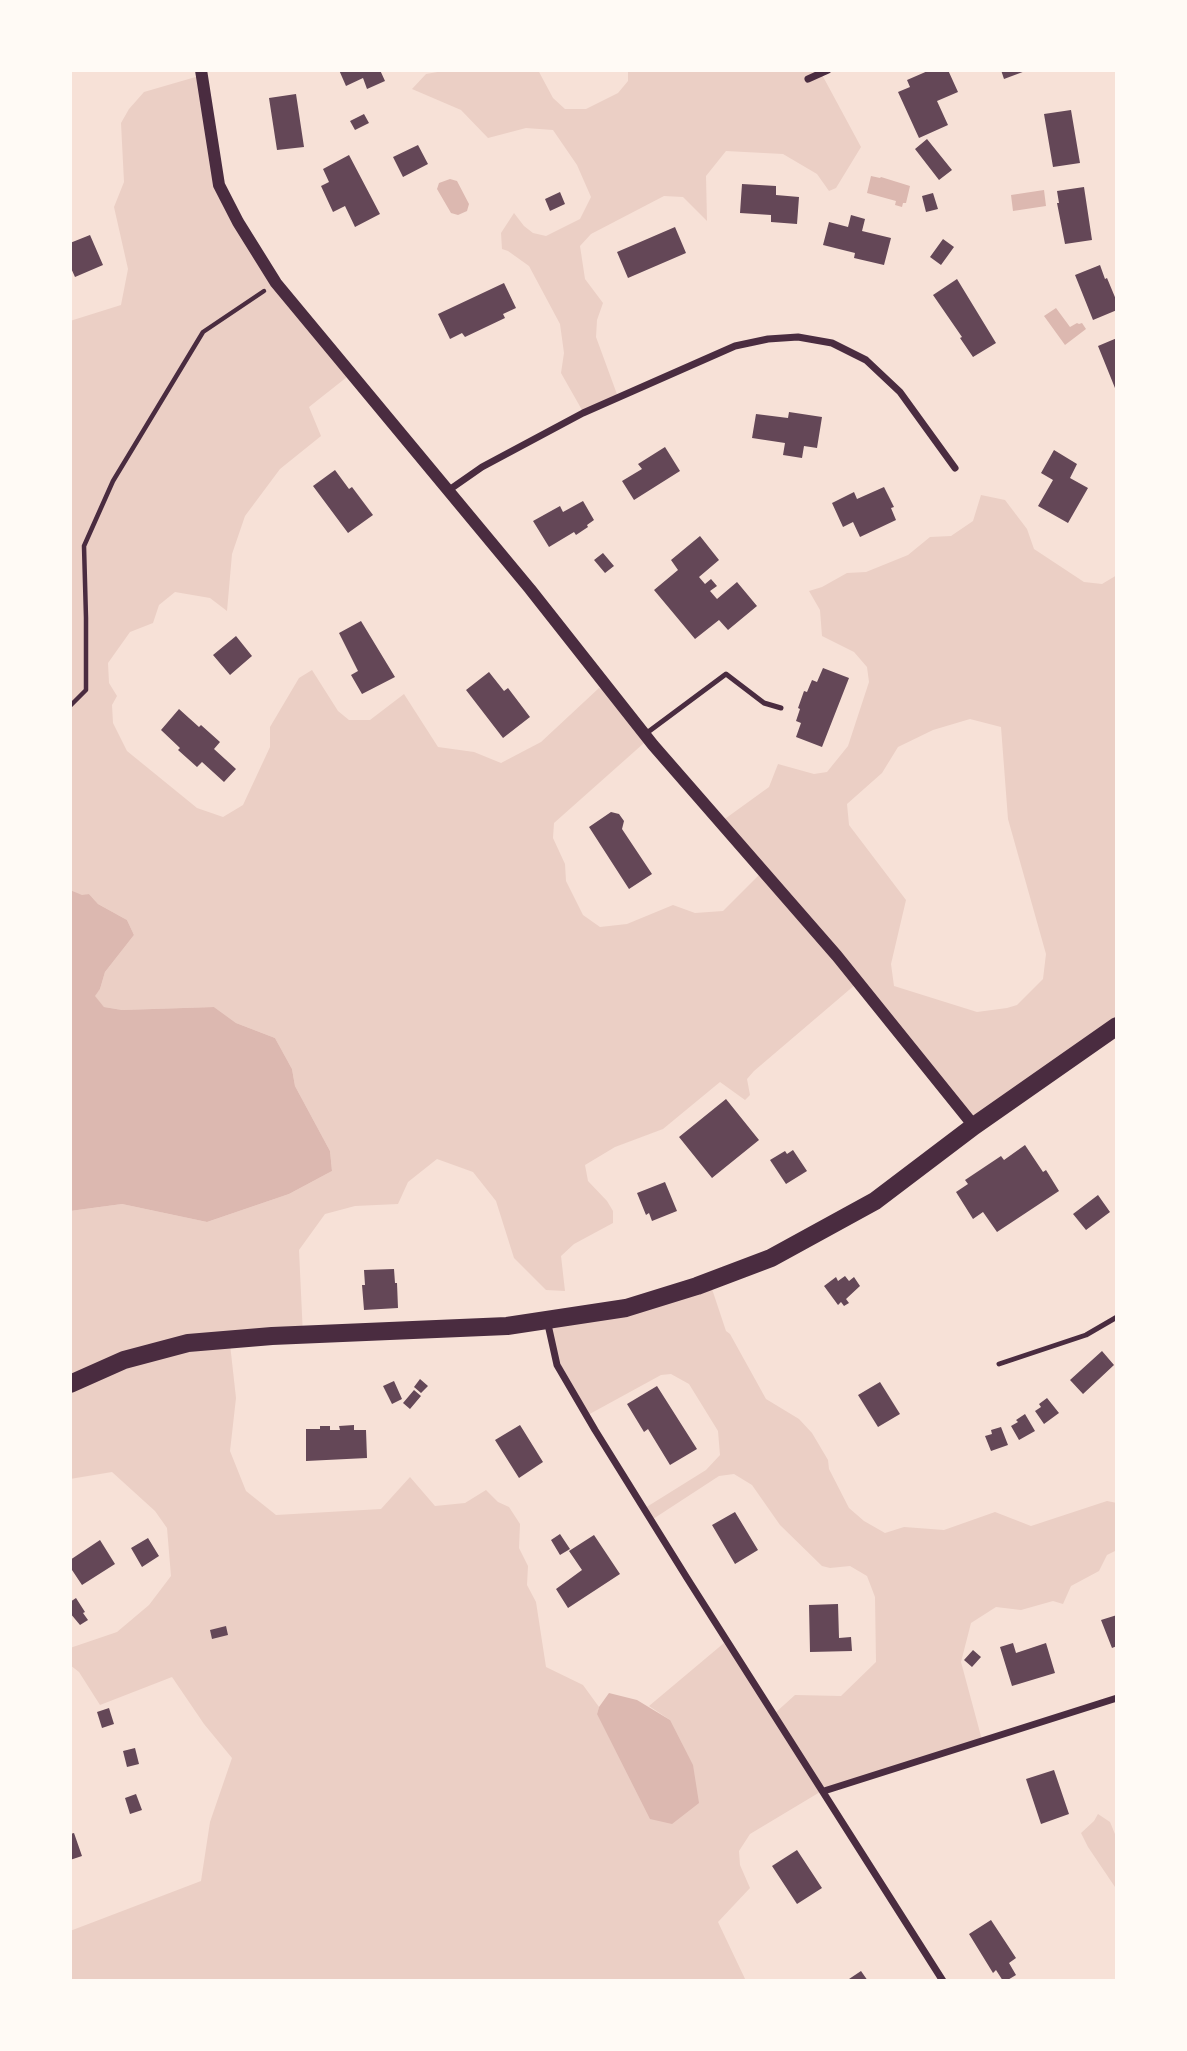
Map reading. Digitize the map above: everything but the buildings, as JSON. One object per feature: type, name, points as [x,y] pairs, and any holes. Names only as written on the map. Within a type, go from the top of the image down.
[{"type":"main road","points":[[70,1384],[124,1360],[188,1343],[272,1336],[507,1326],[626,1308],[697,1286],[771,1258],[875,1200],[974,1126],[1117,1026]]},
{"type":"street","points":[[201,70],[219,185],[238,222],[276,283],[530,589],[645,735],[837,956],[974,1126]]},
{"type":"street","points":[[808,79],[828,70]]},
{"type":"street","points":[[449,490],[482,467],[583,413],[684,368],[735,346],[768,339],[798,337],[832,343],[866,360],[900,392],[955,468]]},
{"type":"street","points":[[547,1320],[557,1365],[595,1430],[943,1981]]},
{"type":"street","points":[[824,1791],[1117,1698]]},
{"type":"lane","points":[[645,735],[726,674],[764,703],[781,708]]},
{"type":"lane","points":[[999,1364],[1086,1335],[1117,1317]]},
{"type":"path","points":[[70,706],[86,690],[84,546],[113,481],[203,332],[276,283]]},
{"type":"shaded area","points":[[449,70],[538,70],[553,98],[565,109],[586,109],[618,93],[628,81],[628,70],[820,71],[861,147],[836,188],[829,191],[817,174],[783,154],[726,151],[706,176],[707,221],[683,197],[664,196],[591,234],[580,246],[585,279],[603,303],[597,320],[596,337],[618,397],[582,410],[561,373],[564,353],[560,324],[529,266],[502,249],[501,233],[514,213],[533,233],[546,236],[580,219],[591,197],[577,165],[553,130],[526,128],[488,138],[461,110],[412,89],[426,74]]},
{"type":"shaded area","points":[[199,76],[217,184],[270,280],[347,377],[309,407],[321,436],[280,469],[245,516],[232,554],[227,611],[210,598],[175,592],[159,605],[153,623],[130,632],[108,663],[109,683],[117,696],[112,705],[113,723],[127,751],[197,808],[223,817],[243,805],[270,747],[270,727],[299,678],[312,670],[338,711],[349,720],[370,720],[404,694],[438,747],[474,752],[501,763],[541,742],[599,688],[605,690],[644,743],[554,823],[553,838],[565,864],[566,881],[583,915],[600,927],[627,924],[673,905],[695,913],[723,911],[760,874],[722,821],[769,787],[778,764],[814,774],[827,772],[848,746],[869,682],[867,667],[854,652],[822,636],[820,610],[809,591],[847,573],[866,572],[908,555],[930,537],[951,536],[973,521],[981,495],[1005,500],[1027,529],[1034,549],[1084,582],[1102,584],[1117,575],[1117,1027],[976,1126],[856,984],[754,1071],[747,1079],[750,1095],[745,1100],[720,1082],[663,1129],[615,1147],[585,1165],[588,1181],[613,1211],[613,1223],[574,1244],[561,1256],[565,1291],[546,1290],[514,1258],[496,1201],[473,1172],[437,1159],[408,1182],[398,1204],[355,1206],[325,1214],[299,1250],[303,1336],[230,1344],[236,1398],[230,1451],[246,1491],[276,1515],[381,1509],[410,1477],[435,1506],[465,1503],[486,1490],[498,1502],[509,1507],[520,1524],[519,1548],[528,1566],[527,1585],[536,1602],[546,1667],[583,1685],[599,1707],[597,1714],[670,1720],[649,1706],[724,1643],[774,1714],[795,1695],[841,1696],[876,1662],[875,1597],[867,1576],[850,1566],[822,1566],[780,1525],[752,1485],[734,1474],[719,1476],[650,1521],[645,1508],[706,1470],[720,1455],[718,1431],[689,1384],[671,1374],[661,1375],[586,1416],[558,1370],[546,1324],[710,1283],[726,1331],[766,1399],[799,1419],[812,1433],[828,1460],[829,1469],[849,1508],[864,1521],[885,1533],[904,1527],[944,1530],[995,1512],[1031,1526],[1107,1501],[1117,1503],[1117,1550],[1107,1555],[1099,1571],[1071,1586],[1063,1604],[1053,1601],[1021,1610],[996,1607],[971,1623],[961,1662],[982,1740],[820,1792],[750,1834],[739,1851],[740,1865],[750,1888],[718,1922],[746,1981],[70,1981],[70,1931],[201,1881],[210,1822],[232,1758],[204,1724],[172,1677],[100,1705],[79,1672],[70,1665],[70,1648],[117,1632],[149,1605],[171,1576],[167,1528],[155,1511],[112,1472],[70,1479],[70,1211],[122,1204],[207,1222],[289,1194],[332,1171],[330,1151],[295,1086],[292,1069],[275,1038],[236,1023],[214,1007],[122,1010],[104,1007],[94,996],[100,989],[105,972],[134,935],[127,920],[98,904],[89,894],[82,896],[70,890],[70,321],[121,305],[128,269],[114,207],[124,182],[121,123],[144,92]],"holes":[[[970,719],[1001,727],[1008,819],[1046,954],[1043,979],[1017,1005],[977,1012],[894,986],[891,964],[906,900],[849,825],[847,804],[882,773],[898,747],[933,730]]]},
{"type":"shaded area","points":[[871,176],[910,186],[906,203],[903,203],[902,207],[895,205],[896,201],[867,193]]},
{"type":"shaded area","points":[[450,179],[457,181],[469,204],[467,211],[458,215],[451,213],[437,189],[439,183]]},
{"type":"shaded area","points":[[1044,190],[1046,206],[1013,211],[1011,195]]},
{"type":"shaded area","points":[[1056,308],[1070,327],[1082,323],[1086,329],[1065,345],[1044,316]]},
{"type":"shaded area","points":[[70,890],[82,895],[89,894],[98,904],[127,920],[134,935],[105,972],[95,996],[104,1007],[122,1010],[214,1007],[236,1023],[275,1038],[292,1069],[295,1086],[330,1151],[332,1171],[289,1194],[207,1222],[122,1204],[70,1211]]},
{"type":"shaded area","points":[[609,1693],[637,1700],[670,1720],[693,1765],[699,1803],[672,1824],[650,1819],[597,1714]]},
{"type":"shaded area","points":[[1098,1814],[1110,1822],[1117,1839],[1117,1890],[1081,1833]]}]
